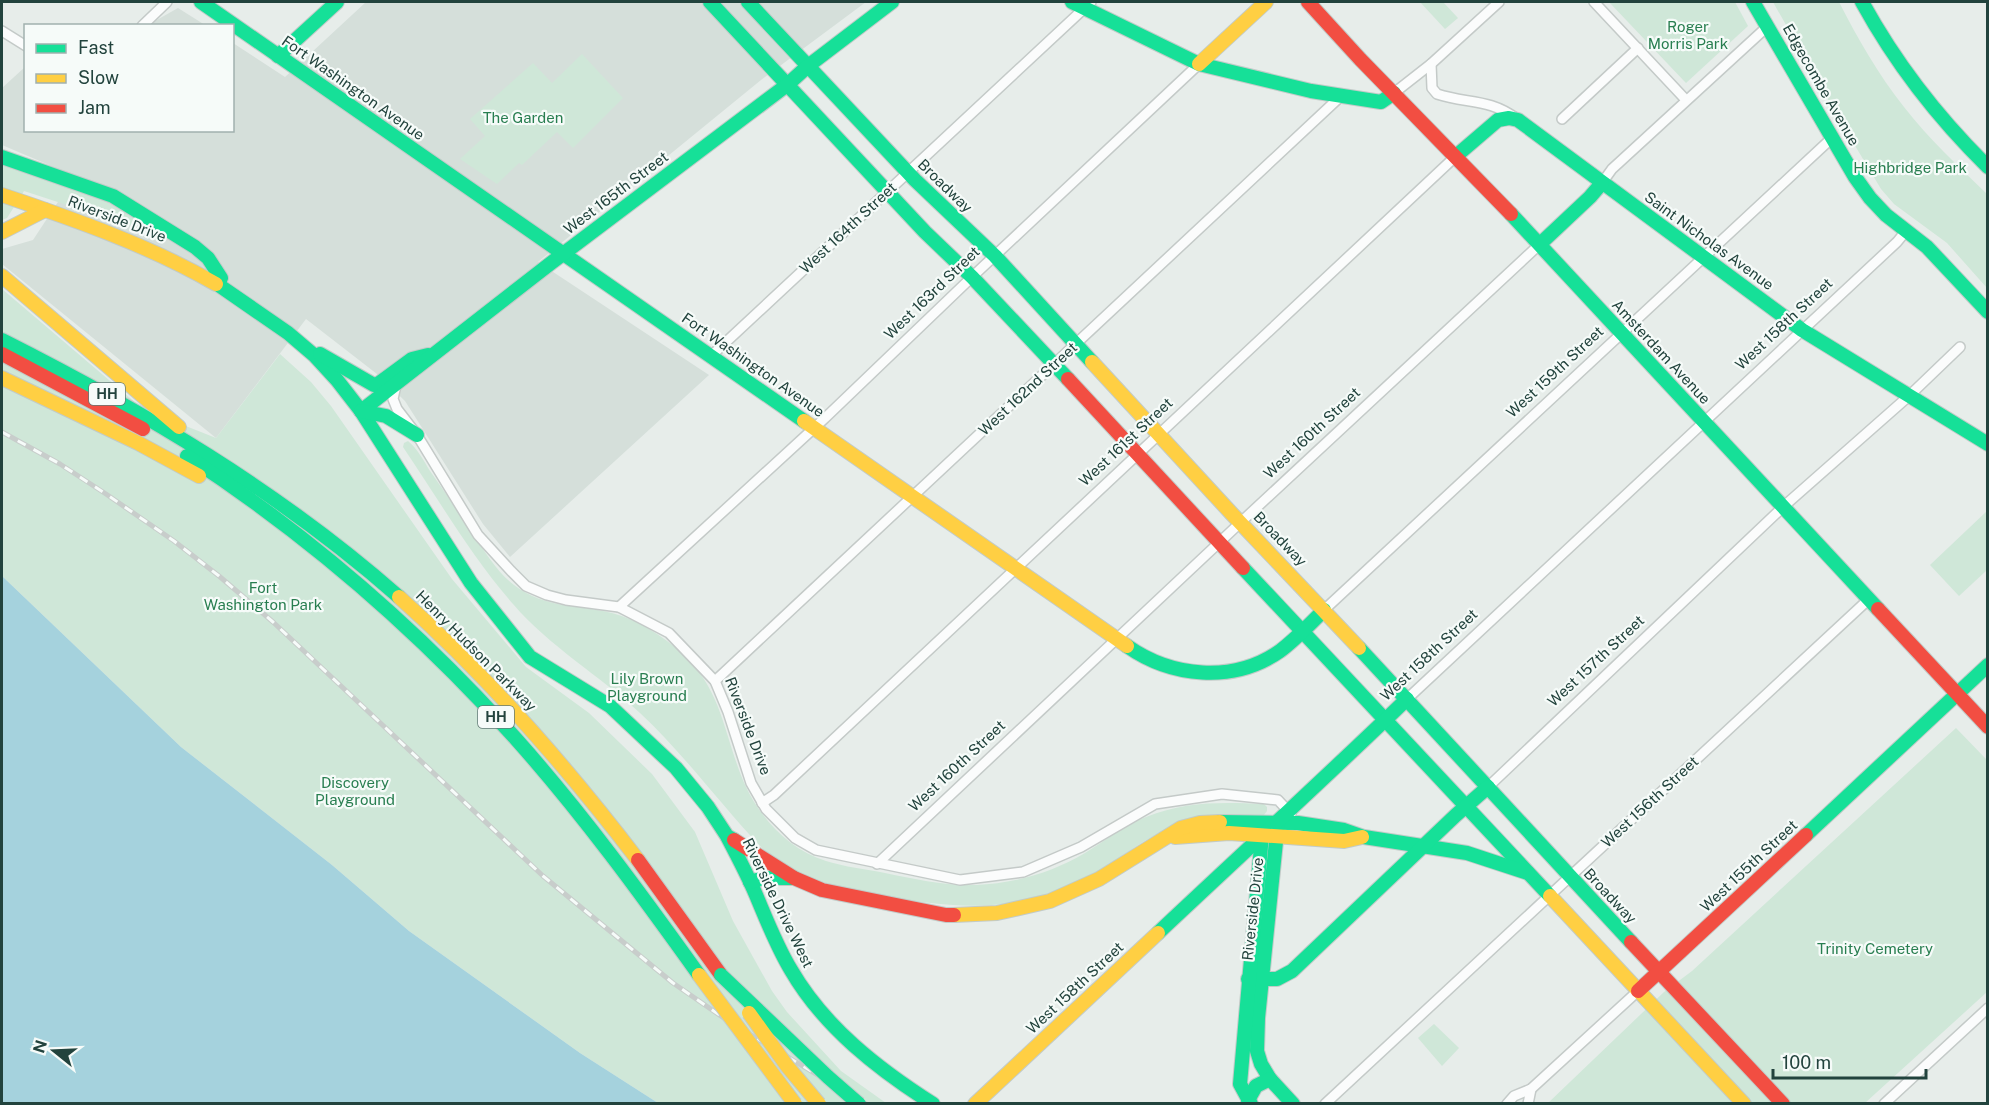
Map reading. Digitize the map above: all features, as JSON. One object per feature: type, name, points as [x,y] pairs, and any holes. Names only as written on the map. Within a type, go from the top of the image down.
[{"type":"main road","name":"Fort Washington Avenue","points":[[201,2],[232,24]]},
{"type":"main road","points":[[278,56],[338,2]]},
{"type":"main road","points":[[710,2],[887,191],[972,277],[1744,1104]]},
{"type":"main road","name":"Broadway","points":[[748,2],[908,172],[995,256],[1783,1104]]},
{"type":"main road","name":"West 165th Street","points":[[361,411],[563,254],[788,85],[808,66],[892,2]]},
{"type":"main road","name":"West 163rd Street","points":[[1199,64],[1266,2]]},
{"type":"main road","name":"Amsterdam Avenue","points":[[1308,2],[1540,244],[1988,727]]},
{"type":"main road","name":"Edgecombe Avenue","points":[[1753,2],[1855,177],[1870,198],[1886,215],[1935,255],[1988,312]]},
{"type":"main road","points":[[1862,2],[1909,79],[1949,127],[1988,167]]},
{"type":"main road","points":[[1083,4],[1199,64],[1341,96],[1381,102],[1394,93]]},
{"type":"main road","name":"Fort Washington Avenue","points":[[234,25],[1140,655],[1170,668],[1206,673],[1225,672],[1258,663],[1273,656],[1301,631]]},
{"type":"main road","name":"West 161st Street","points":[[1456,156],[1498,120],[1509,118],[1518,120]]},
{"type":"main road","name":"Saint Nicholas Avenue","points":[[1518,120],[1802,330],[1988,444]]},
{"type":"main road","points":[[2,157],[113,196],[198,250],[210,261],[222,284]]},
{"type":"main road","name":"West 160th Street","points":[[1540,244],[1602,183]]},
{"type":"main road","name":"Riverside Drive","points":[[2,195],[139,243],[222,284],[303,345],[328,369],[361,411],[471,582],[530,657],[610,706],[676,768],[708,807],[727,836],[794,878],[822,890],[946,915],[996,913],[1050,901],[1099,879],[1181,828],[1200,823],[1236,821],[1278,829],[1240,1084],[1250,1102]]},
{"type":"main road","points":[[2,232],[45,210]]},
{"type":"main road","points":[[2,276],[168,417],[209,455]]},
{"type":"main road","name":"Henry Hudson Parkway","points":[[2,340],[119,400],[241,474],[320,532],[375,577],[457,651],[534,733],[583,791],[650,876],[788,1066],[819,1104]]},
{"type":"main road","points":[[303,345],[374,385],[412,359],[436,353]]},
{"type":"main road","name":"Henry Hudson Parkway","points":[[2,354],[128,420],[204,467],[250,500],[378,602],[424,644],[530,755],[590,828],[795,1104]]},
{"type":"main road","points":[[2,378],[250,500]]},
{"type":"main road","points":[[361,411],[386,416],[417,435]]},
{"type":"main road","name":"West 159th Street","points":[[1301,631],[1324,610]]},
{"type":"main road","name":"West 155th Street","points":[[1638,992],[1988,665]]},
{"type":"main road","name":"West 158th Street","points":[[975,1104],[1262,835],[1278,829],[1289,812],[1407,699]]},
{"type":"main road","name":"West 157th Street","points":[[1255,979],[1277,979],[1292,971],[1488,787]]},
{"type":"main road","points":[[1278,829],[1298,824],[1344,830],[1364,837],[1467,853],[1528,873]]},
{"type":"main road","points":[[1278,829],[1344,841],[1364,837]]},
{"type":"main road","name":"Riverside Drive","points":[[1165,838],[1229,833],[1262,835],[1255,979],[1257,1051],[1261,1064],[1270,1079],[1293,1104]]},
{"type":"main road","name":"Riverside Drive West","points":[[727,836],[750,882],[770,931],[797,981],[823,1014],[864,1056],[933,1104]]},
{"type":"main road","name":"Riverside Drive","points":[[750,882],[764,878],[794,878]]},
{"type":"main road","points":[[721,975],[859,1104]]},
{"type":"main road","points":[[1250,1102],[1256,1086],[1270,1079]]},
{"type":"street","points":[[144,24],[167,2]]},
{"type":"street","points":[[1394,93],[1431,64],[1499,2]]},
{"type":"street","points":[[1594,2],[1686,100]]},
{"type":"street","name":"West 164th Street","points":[[711,356],[1083,4]]},
{"type":"street","name":"West 160th Street","points":[[1602,183],[1612,168],[1768,26]]},
{"type":"street","points":[[2,31],[24,45]]},
{"type":"street","points":[[1562,119],[1638,48]]},
{"type":"street","name":"West 163rd Street","points":[[620,607],[815,428],[1199,64]]},
{"type":"street","name":"Saint Nicholas Avenue","points":[[1431,64],[1432,88],[1437,94],[1487,103],[1504,110],[1518,120]]},
{"type":"street","name":"West 162nd Street","points":[[716,681],[1341,96]]},
{"type":"street","name":"West 159th Street","points":[[1324,610],[1833,137]]},
{"type":"street","name":"West 161st Street","points":[[762,803],[774,795],[1456,156]]},
{"type":"street","name":"West 158th Street","points":[[1407,699],[1897,242],[1906,231]]},
{"type":"street","name":"West 160th Street","points":[[877,864],[1240,522],[1540,244]]},
{"type":"street","name":"West 157th Street","points":[[1488,787],[1783,507],[1910,395],[1960,347]]},
{"type":"street","name":"Riverside Drive","points":[[397,383],[393,399],[397,409],[417,435],[478,535],[526,586],[567,600],[620,607],[669,633],[716,681],[751,783],[762,803],[795,838],[816,850],[960,880],[1023,872],[1081,847],[1155,804],[1222,794],[1278,800],[1298,824]]},
{"type":"street","name":"West 156th Street","points":[[1325,1104],[1869,599]]},
{"type":"street","name":"West 155th Street","points":[[1507,1104],[1514,1096],[1531,1089],[1638,992]]},
{"type":"street","points":[[1884,1104],[1988,1008]]},
{"type":"street","points":[[1528,1104],[1531,1089]]},
{"type":"shaded area","points":[[366,2],[866,2],[761,80],[538,262],[709,375],[510,557],[483,524],[405,401],[377,374],[306,319],[216,438],[2,264],[2,249],[33,240],[75,176],[2,145],[2,88],[24,68],[24,132],[234,132],[234,44],[285,77]]},
{"type":"shaded area","points":[[178,8],[203,24],[151,24]]},
{"type":"green space","points":[[1420,2],[1443,2],[1458,18],[1445,29]]},
{"type":"green space","name":"Roger Morris Park","points":[[1609,2],[1735,2],[1748,26],[1686,83]]},
{"type":"green space","name":"Highbridge Park","points":[[1773,2],[1839,2],[1869,56],[1904,107],[1987,194],[1987,288],[1947,243],[1894,204],[1881,189]]},
{"type":"green space","name":"The Garden","points":[[582,54],[623,98],[573,148],[557,132],[522,165],[519,163],[497,184],[460,159],[485,136],[470,119],[533,63],[552,83]]},
{"type":"green space","points":[[2,165],[102,200],[165,237],[24,191],[7,218],[2,220]]},
{"type":"green space","name":"Fort Washington Park","points":[[2,289],[143,409],[216,438],[280,354],[311,382],[331,406],[452,579],[526,667],[589,713],[652,774],[695,832],[733,921],[772,991],[787,1012],[841,1071],[886,1103],[658,1103],[580,1053],[409,931],[332,865],[181,747],[2,576]]},
{"type":"green space","name":"Lily Brown Playground","points":[[408,441],[420,455],[492,561],[514,585],[526,593],[550,602],[612,613],[641,624],[683,654],[705,680],[712,694],[739,770],[753,799],[772,826],[797,847],[811,855],[840,865],[930,882],[964,885],[990,884],[1033,876],[1060,866],[1130,824],[1175,808],[1218,803],[1248,803],[1264,804],[1267,811],[1264,815],[1210,820],[1169,829],[1150,838],[1075,884],[1024,901],[1003,904],[962,906],[921,902],[846,888],[804,875],[762,848],[640,713],[543,634],[513,604],[469,547],[403,447]]},
{"type":"green space","points":[[1987,511],[1987,570],[1959,596],[1930,565]]},
{"type":"green space","name":"Trinity Cemetery","points":[[1956,728],[1987,760],[1987,992],[1865,1103],[1547,1104],[1664,992],[1692,971]]},
{"type":"green space","points":[[1434,1024],[1459,1048],[1442,1066],[1418,1038]]},
{"type":"water","points":[[2,576],[181,747],[332,865],[409,931],[580,1053],[658,1103],[2,1103]]},
{"type":"railway","points":[[2,432],[60,464],[106,494],[174,541],[219,576],[273,622],[543,876],[673,983],[731,1023],[866,1104]]},
{"type":"traffic: fast","points":[[201,2],[233,24]]},
{"type":"traffic: fast","points":[[278,56],[337,2]]},
{"type":"traffic: fast","points":[[710,2],[925,232],[972,277],[1068,379]]},
{"type":"traffic: fast","points":[[748,2],[915,180],[995,256],[1092,362]]},
{"type":"traffic: fast","points":[[361,411],[892,2]]},
{"type":"traffic: fast","points":[[1072,2],[1199,64],[1311,91],[1381,102],[1394,93]]},
{"type":"traffic: fast","points":[[1753,2],[1855,177],[1870,198],[1886,215],[1927,247],[1988,312]]},
{"type":"traffic: fast","points":[[1862,2],[1889,47],[1935,110],[1988,167]]},
{"type":"traffic: fast","points":[[234,25],[804,421]]},
{"type":"traffic: fast","points":[[1456,156],[1498,120],[1509,118],[1518,120],[1802,330],[1988,444]]},
{"type":"traffic: fast","points":[[2,157],[113,196],[195,247],[208,258],[221,278]]},
{"type":"traffic: fast","points":[[1540,244],[1602,183]]},
{"type":"traffic: fast","points":[[1511,214],[1878,609]]},
{"type":"traffic: fast","points":[[220,286],[288,333],[315,356],[337,380],[361,411],[471,583],[530,657],[610,706],[676,768],[708,807],[727,836],[734,840]]},
{"type":"traffic: fast","points":[[2,340],[107,395],[209,456],[307,523],[399,597]]},
{"type":"traffic: fast","points":[[320,354],[374,385],[412,359],[428,355]]},
{"type":"traffic: fast","points":[[361,411],[386,416],[417,435]]},
{"type":"traffic: fast","points":[[187,456],[232,486],[319,552],[401,623],[479,699],[516,739],[588,825],[699,975]]},
{"type":"traffic: fast","points":[[1243,568],[1550,896]]},
{"type":"traffic: fast","points":[[1127,646],[1144,656],[1182,670],[1223,672],[1262,662],[1280,651],[1324,610]]},
{"type":"traffic: fast","points":[[1359,648],[1631,942]]},
{"type":"traffic: fast","points":[[1806,835],[1988,665]]},
{"type":"traffic: fast","points":[[1158,933],[1407,699]]},
{"type":"traffic: fast","points":[[1248,979],[1277,979],[1292,971],[1488,787]]},
{"type":"traffic: fast","points":[[1220,822],[1298,823],[1344,830],[1364,837],[1467,853],[1528,873]]},
{"type":"traffic: fast","points":[[1278,822],[1258,1018],[1257,1051],[1261,1064],[1270,1079],[1293,1104]]},
{"type":"traffic: fast","points":[[1251,1104],[1240,1084],[1262,835]]},
{"type":"traffic: fast","points":[[728,838],[750,881],[772,934],[804,991],[819,1010],[854,1045],[892,1076],[933,1104]]},
{"type":"traffic: fast","points":[[750,882],[764,878],[794,878]]},
{"type":"traffic: fast","points":[[721,975],[859,1104]]},
{"type":"traffic: fast","points":[[1248,1100],[1256,1086],[1270,1079]]},
{"type":"traffic: slow","points":[[1199,64],[1266,2]]},
{"type":"traffic: slow","points":[[2,195],[138,245],[216,284]]},
{"type":"traffic: slow","points":[[2,232],[45,210]]},
{"type":"traffic: slow","points":[[2,276],[179,427]]},
{"type":"traffic: slow","points":[[1092,362],[1359,648]]},
{"type":"traffic: slow","points":[[2,378],[138,443],[199,476]]},
{"type":"traffic: slow","points":[[804,421],[1127,646]]},
{"type":"traffic: slow","points":[[399,597],[464,658],[525,723],[583,790],[638,860]]},
{"type":"traffic: slow","points":[[954,915],[997,913],[1050,901],[1099,879],[1181,828],[1200,823],[1220,822]]},
{"type":"traffic: slow","points":[[1175,837],[1229,833],[1344,841],[1362,837]]},
{"type":"traffic: slow","points":[[1550,896],[1744,1104]]},
{"type":"traffic: slow","points":[[975,1104],[1158,933]]},
{"type":"traffic: slow","points":[[699,975],[795,1104]]},
{"type":"traffic: slow","points":[[749,1013],[787,1066],[819,1104]]},
{"type":"traffic: jam","points":[[1308,2],[1360,59],[1511,214]]},
{"type":"traffic: jam","points":[[2,354],[143,429]]},
{"type":"traffic: jam","points":[[1068,379],[1243,568]]},
{"type":"traffic: jam","points":[[1878,609],[1988,727]]},
{"type":"traffic: jam","points":[[1638,991],[1806,835]]},
{"type":"traffic: jam","points":[[734,840],[794,878],[822,890],[954,915]]},
{"type":"traffic: jam","points":[[638,860],[721,975]]},
{"type":"traffic: jam","points":[[1631,942],[1783,1104]]},
{"type":"park label","name":"Discovery Playground","points":[[355,792]]}]
